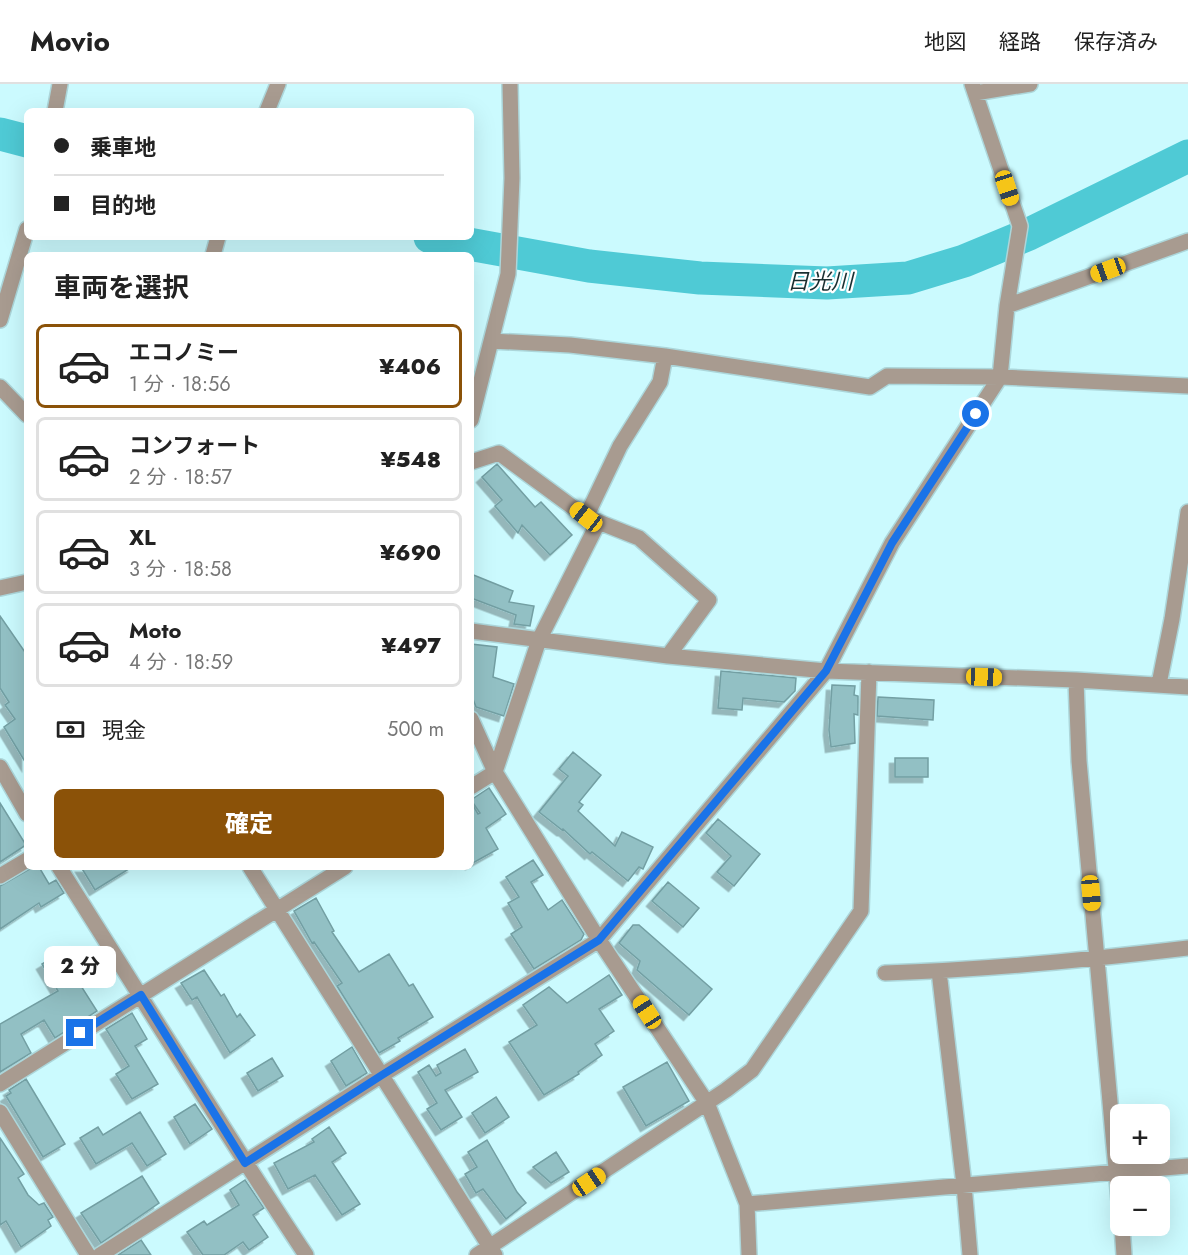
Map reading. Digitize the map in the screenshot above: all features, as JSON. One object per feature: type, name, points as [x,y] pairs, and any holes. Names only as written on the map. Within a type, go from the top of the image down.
[{"type":"street","points":[[56,108],[60,84]]},
{"type":"street","points":[[268,108],[278,84]]},
{"type":"street","points":[[474,396],[477,373],[491,341],[508,274],[512,178],[510,84]]},
{"type":"street","points":[[100,1255],[599,940],[826,671],[892,543],[1000,377],[1007,306],[1020,226],[973,88],[1030,84]]},
{"type":"street","points":[[0,320],[24,239]]},
{"type":"street","points":[[1007,306],[1188,241]]},
{"type":"street","points":[[491,341],[570,345],[665,356],[870,387],[887,376],[1000,377],[1188,386]]},
{"type":"street","points":[[474,785],[495,772],[539,640],[592,520],[620,446],[660,382],[665,356]]},
{"type":"street","points":[[0,387],[24,412]]},
{"type":"street","points":[[474,461],[499,453],[592,520],[639,538],[709,600],[668,656]]},
{"type":"street","points":[[1159,684],[1186,538],[1188,512]]},
{"type":"street","points":[[0,588],[24,583]]},
{"type":"street","points":[[474,631],[668,656],[826,671],[1076,680],[1188,687]]},
{"type":"street","points":[[252,870],[382,1075],[488,1252],[752,1070],[861,911],[869,672]]},
{"type":"street","points":[[1076,680],[1078,761],[1117,1176]]},
{"type":"street","points":[[474,726],[495,772],[599,940],[707,1103],[747,1204],[749,1255]]},
{"type":"street","points":[[0,767],[24,809]]},
{"type":"street","points":[[0,876],[24,862]]},
{"type":"street","points":[[60,870],[245,1163],[306,1255]]},
{"type":"street","points":[[0,1084],[340,870]]},
{"type":"street","points":[[885,973],[1097,959],[1188,948]]},
{"type":"street","points":[[939,971],[970,1255]]},
{"type":"street","points":[[0,1112],[88,1255]]},
{"type":"street","points":[[747,1204],[1188,1166]]},
{"type":"street","points":[[1123,1236],[1124,1255]]},
{"type":"building","points":[[497,464],[535,507],[541,502],[572,535],[550,555],[522,525],[518,533],[495,506],[502,500],[482,477]]},
{"type":"building","points":[[474,575],[513,591],[509,602],[534,606],[530,626],[514,624],[516,615],[474,599]]},
{"type":"building","points":[[0,616],[24,651],[24,760],[4,727],[15,719],[5,705],[9,702],[0,688]]},
{"type":"building","points":[[474,644],[497,647],[493,677],[514,684],[504,716],[476,707],[474,702]]},
{"type":"building","points":[[721,671],[796,678],[795,691],[784,702],[743,698],[742,710],[718,708]]},
{"type":"building","points":[[832,685],[855,686],[854,695],[858,696],[858,715],[854,714],[855,743],[831,747],[829,730]]},
{"type":"building","points":[[878,697],[934,700],[933,720],[877,716]]},
{"type":"building","points":[[573,752],[601,775],[579,802],[583,805],[578,811],[615,846],[622,832],[653,847],[643,869],[639,867],[628,881],[592,852],[590,854],[563,829],[539,812],[568,776],[559,769]]},
{"type":"building","points":[[895,758],[928,758],[928,777],[895,777]]},
{"type":"building","points":[[489,788],[506,814],[486,828],[498,849],[474,862],[474,807],[478,814],[480,813],[474,804],[474,798]]},
{"type":"building","points":[[0,803],[24,842],[24,846],[0,862]]},
{"type":"building","points":[[718,819],[760,854],[734,886],[717,872],[731,856],[706,833]]},
{"type":"building","points":[[533,860],[543,875],[531,882],[548,910],[562,900],[584,934],[581,940],[534,969],[511,934],[522,927],[508,903],[519,897],[506,877]]},
{"type":"building","points":[[28,870],[41,870],[49,884],[56,880],[64,893],[41,907],[39,903],[0,929],[0,886]]},
{"type":"building","points":[[83,870],[127,870],[95,890]]},
{"type":"building","points":[[668,882],[699,908],[683,927],[652,901]]},
{"type":"building","points":[[316,898],[334,931],[332,932],[359,972],[389,954],[409,986],[413,984],[433,1017],[398,1038],[400,1041],[379,1053],[337,986],[342,983],[314,942],[312,943],[294,911]]},
{"type":"building","points":[[633,925],[639,925],[712,989],[689,1015],[637,970],[640,961],[619,943]]},
{"type":"building","points":[[60,953],[97,1011],[55,1038],[44,1020],[21,1034],[31,1053],[0,1072],[0,1024],[58,991],[42,964]]},
{"type":"building","points":[[204,970],[221,996],[224,994],[237,1017],[240,1014],[255,1035],[230,1053],[197,997],[192,1000],[181,983]]},
{"type":"building","points":[[609,975],[622,995],[599,1009],[614,1031],[595,1044],[602,1055],[578,1072],[579,1074],[544,1095],[509,1042],[537,1025],[523,1005],[549,987],[567,1003]]},
{"type":"building","points":[[132,1013],[147,1039],[135,1046],[158,1084],[132,1099],[116,1074],[129,1066],[106,1029]]},
{"type":"building","points":[[352,1047],[367,1073],[346,1086],[331,1061]]},
{"type":"building","points":[[465,1049],[478,1072],[445,1090],[462,1117],[441,1130],[427,1109],[437,1103],[418,1072],[429,1065],[436,1076],[441,1073],[437,1065]]},
{"type":"building","points":[[272,1058],[283,1076],[258,1091],[247,1073]]},
{"type":"building","points":[[667,1062],[689,1101],[646,1126],[623,1087]]},
{"type":"building","points":[[26,1079],[65,1144],[43,1157],[6,1096],[11,1093],[9,1090]]},
{"type":"building","points":[[496,1097],[509,1117],[485,1133],[472,1113]]},
{"type":"building","points":[[195,1104],[212,1129],[190,1144],[174,1117]]},
{"type":"building","points":[[140,1112],[166,1154],[147,1166],[132,1143],[96,1164],[80,1138],[98,1127],[103,1135]]},
{"type":"building","points":[[329,1127],[346,1153],[332,1162],[360,1204],[342,1215],[315,1175],[288,1189],[274,1163],[314,1142],[312,1139]]},
{"type":"building","points":[[0,1138],[24,1174],[18,1178],[28,1195],[39,1205],[44,1203],[53,1217],[48,1220],[51,1226],[21,1247],[6,1221],[0,1225]]},
{"type":"building","points":[[487,1140],[517,1192],[526,1203],[506,1219],[483,1189],[476,1193],[465,1174],[477,1167],[468,1152]]},
{"type":"building","points":[[556,1152],[569,1172],[551,1183],[533,1167]]},
{"type":"building","points":[[142,1176],[159,1203],[101,1243],[81,1213]]},
{"type":"building","points":[[245,1180],[264,1208],[253,1215],[268,1237],[249,1250],[243,1242],[224,1255],[203,1255],[187,1232],[204,1221],[207,1225],[239,1205],[230,1190]]},
{"type":"building","points":[[141,1240],[151,1255],[118,1255]]},
{"type":"waterway","name":"日光川","points":[[0,134],[24,140]]},
{"type":"waterway","name":"日光川","points":[[446,240],[589,266],[700,278],[827,283],[908,278],[964,261],[1029,234],[1188,156]]},
{"type":"route","points":[[80,1033],[141,995],[245,1163],[599,940],[826,671],[892,543],[976,414]]}]
